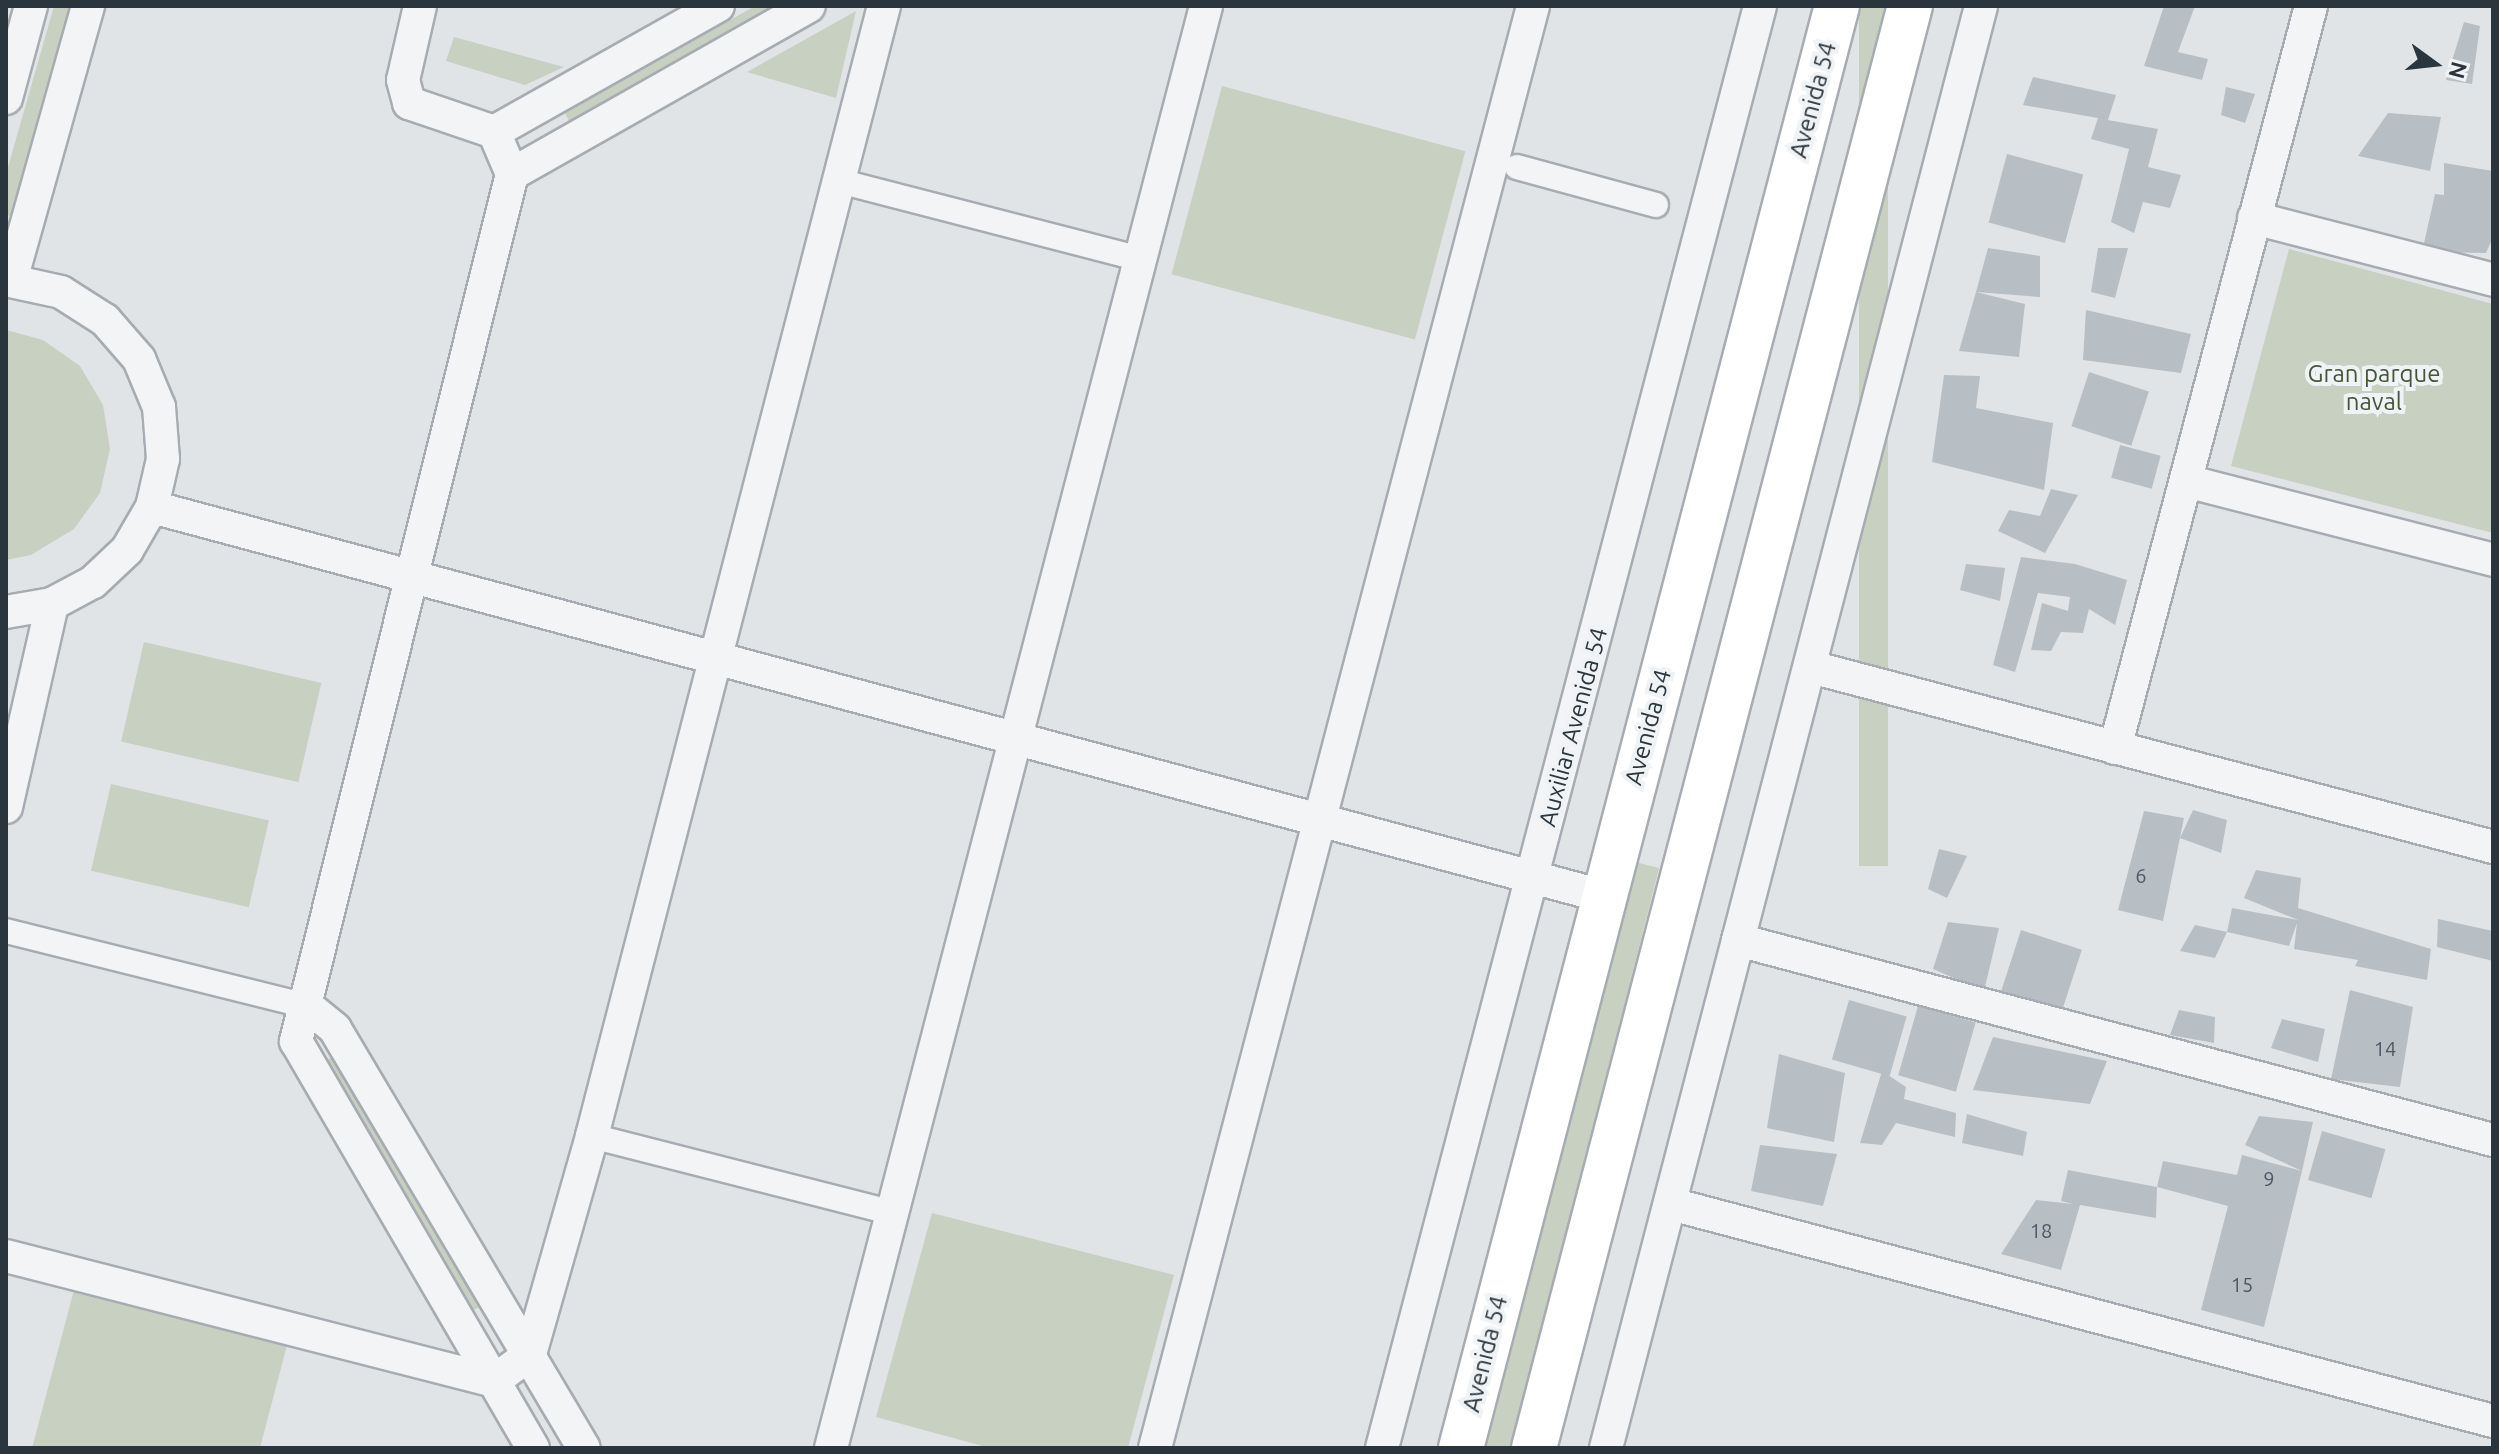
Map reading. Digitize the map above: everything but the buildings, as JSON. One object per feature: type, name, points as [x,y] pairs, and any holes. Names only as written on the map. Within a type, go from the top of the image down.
[{"type":"main road","name":"Avenida 54","points":[[1461,1448],[1837,6]]},
{"type":"main road","points":[[1534,1448],[1910,6]]},
{"type":"street","points":[[6,612],[52,604],[93,582],[127,550],[152,507],[163,459],[159,407],[139,359],[105,320],[61,292],[8,280],[88,6]]},
{"type":"street","points":[[420,6],[403,80],[409,103],[419,110],[494,132],[718,6]]},
{"type":"street","points":[[512,174],[809,6]]},
{"type":"street","points":[[494,1381],[530,1354],[592,1136],[713,658],[884,6]]},
{"type":"street","points":[[831,1448],[895,1213],[1206,6]]},
{"type":"street","points":[[1155,1448],[1323,819],[1533,6]]},
{"type":"street","name":"Auxiliar Avenida 54","points":[[1382,1448],[1760,6]]},
{"type":"street","points":[[1606,1448],[1981,6]]},
{"type":"street","points":[[2115,748],[2311,6]]},
{"type":"street","points":[[6,98],[21,11]]},
{"type":"street","points":[[494,132],[512,174],[296,1041],[533,1448]]},
{"type":"street","points":[[1517,167],[1656,205]]},
{"type":"street","points":[[839,181],[1141,259]]},
{"type":"street","points":[[2254,218],[2493,280]]},
{"type":"street","points":[[2186,481],[2493,560]]},
{"type":"street","points":[[152,507],[410,579],[1323,819],[1603,896]]},
{"type":"street","points":[[6,807],[52,604]]},
{"type":"street","points":[[1811,667],[2493,847]]},
{"type":"street","points":[[6,931],[307,1006],[335,1029],[584,1448]]},
{"type":"street","points":[[1738,940],[2493,1140]]},
{"type":"street","points":[[592,1136],[895,1213]]},
{"type":"street","points":[[1671,1204],[2493,1424],[2487,1448]]},
{"type":"street","points":[[6,1256],[494,1381]]},
{"type":"green space","points":[[54,6],[70,6],[11,216],[6,215],[6,174]]},
{"type":"green space","points":[[755,6],[784,6],[571,125],[565,113]]},
{"type":"green space","points":[[1859,6],[1888,6],[1888,866],[1859,866]]},
{"type":"green space","points":[[856,11],[836,98],[747,72]]},
{"type":"green space","points":[[454,37],[564,67],[525,85],[446,61]]},
{"type":"green space","points":[[1222,86],[1465,151],[1415,340],[1172,274]]},
{"type":"green space","name":"Gran parque naval","points":[[2289,249],[2493,304],[2493,533],[2231,466]]},
{"type":"green space","points":[[6,330],[43,340],[80,366],[103,405],[110,449],[100,493],[74,529],[31,555],[6,560]]},
{"type":"green space","points":[[144,642],[321,683],[298,782],[121,741]]},
{"type":"green space","points":[[111,784],[269,820],[249,907],[91,871]]},
{"type":"green space","points":[[1635,862],[1659,868],[1513,1448],[1482,1448]]},
{"type":"green space","points":[[337,1054],[482,1305],[469,1313],[324,1062]]},
{"type":"green space","points":[[932,1213],[1174,1275],[1128,1448],[990,1448],[876,1417]]},
{"type":"green space","points":[[74,1290],[287,1345],[260,1448],[32,1448]]}]
